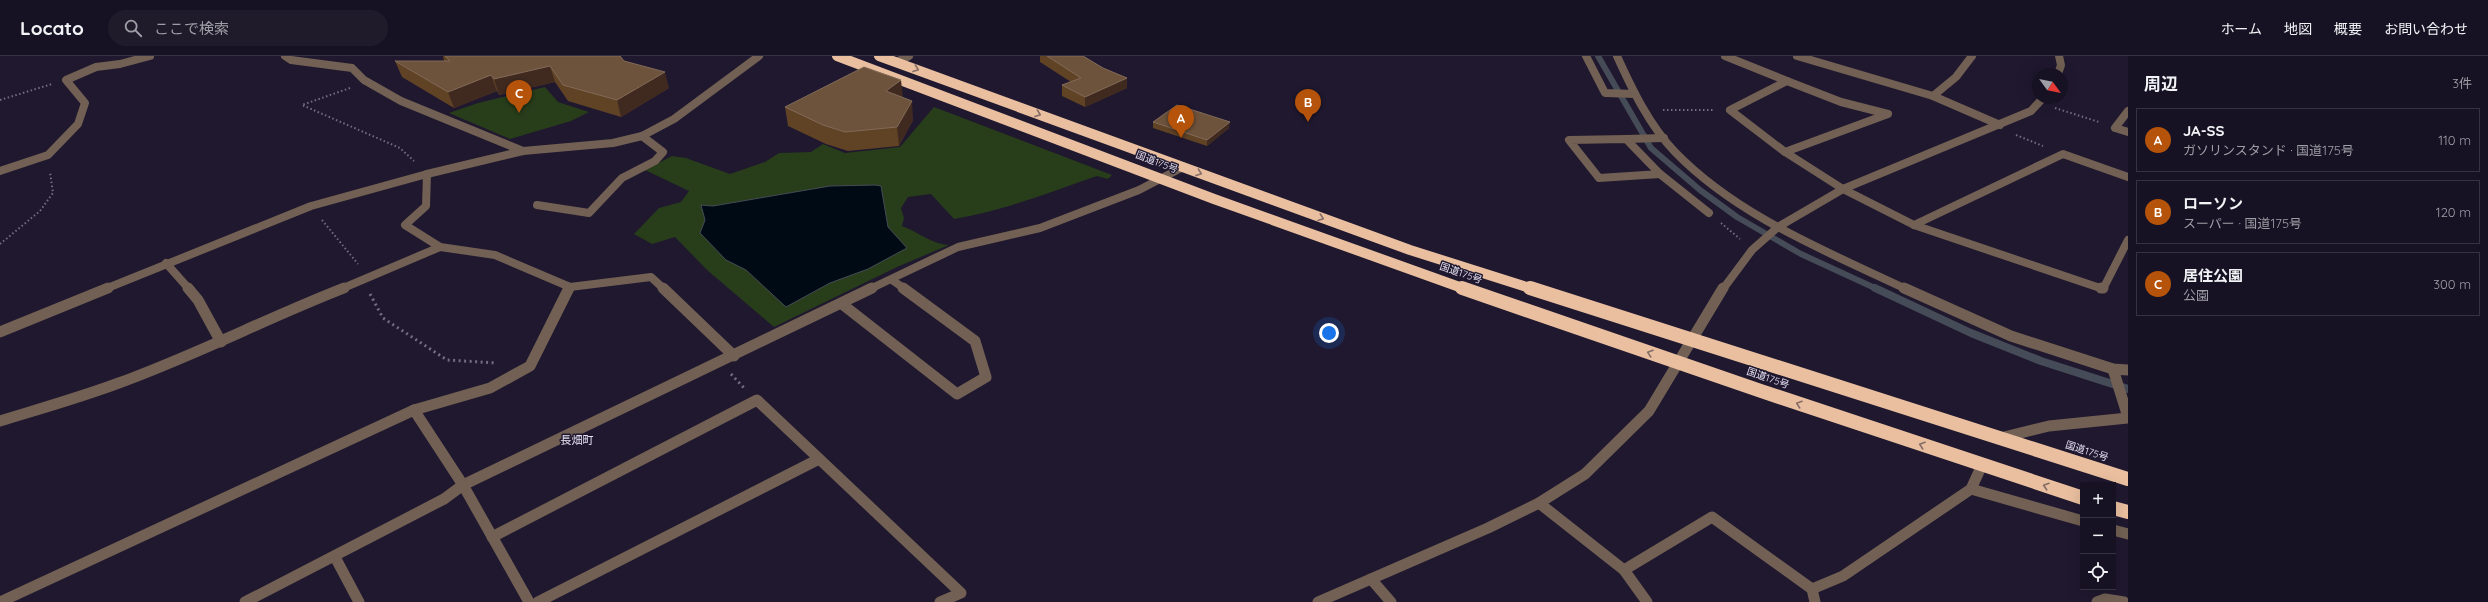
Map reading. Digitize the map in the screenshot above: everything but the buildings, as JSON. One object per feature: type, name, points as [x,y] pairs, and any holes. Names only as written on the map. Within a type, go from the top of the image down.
[{"type":"highway","name":"国道175号","points":[[837,56],[1161,179],[1438,280],[2080,497]]},
{"type":"highway","name":"国道175号","points":[[879,56],[1410,250],[1691,341],[2128,479]]},
{"type":"highway","points":[[2116,509],[2128,512]]},
{"type":"street","points":[[0,171],[48,155],[78,124],[85,102],[66,80],[96,67],[120,64],[150,56]]},
{"type":"street","points":[[285,56],[291,60],[352,68],[364,80],[401,101],[523,151]]},
{"type":"street","points":[[322,63],[333,56]]},
{"type":"street","points":[[0,332],[166,263],[311,206],[427,174],[523,151],[613,144],[642,136],[674,119],[759,56]]},
{"type":"street","points":[[896,62],[909,56]]},
{"type":"street","points":[[1586,56],[1605,93],[1635,94]]},
{"type":"street","points":[[1617,56],[1635,94],[1664,138],[1708,183],[1778,227],[1944,308],[2011,336],[2113,369],[2128,370]]},
{"type":"street","points":[[1725,56],[1841,102],[1888,114],[1785,152]]},
{"type":"street","points":[[1797,56],[1933,96],[1998,126]]},
{"type":"street","points":[[1933,96],[1956,77],[1972,56]]},
{"type":"street","points":[[2059,56],[2060,68]]},
{"type":"street","points":[[1787,81],[1730,110],[1785,152],[1843,189],[1914,225],[2103,289],[2128,240]]},
{"type":"street","points":[[1318,602],[1539,503],[1585,474],[1649,411],[1719,294],[1752,250],[1778,227],[1843,189],[1998,126],[2031,111],[2037,104]]},
{"type":"street","points":[[2128,111],[2115,128],[2128,132]]},
{"type":"street","points":[[537,205],[589,213],[622,178],[655,161],[663,152],[642,136]]},
{"type":"street","points":[[1660,174],[1600,178],[1569,140],[1664,138]]},
{"type":"street","points":[[1626,139],[1660,174],[1709,213]]},
{"type":"street","points":[[1914,225],[2063,154],[2128,177]]},
{"type":"street","points":[[245,602],[335,557],[444,499],[463,485],[958,247],[1040,228],[1139,190],[1183,166]]},
{"type":"street","points":[[427,174],[426,206],[405,225],[440,247],[495,255],[570,286],[651,277],[734,356]]},
{"type":"street","points":[[0,421],[116,384],[221,342],[296,307],[367,279],[440,247]]},
{"type":"street","points":[[166,263],[198,300],[221,342]]},
{"type":"street","points":[[842,304],[956,394],[986,377],[975,341],[892,280]]},
{"type":"street","points":[[0,602],[414,410],[502,384],[519,375],[530,366],[570,286]]},
{"type":"street","points":[[2000,438],[2049,426],[2128,418],[2113,369]]},
{"type":"street","points":[[492,537],[757,400],[961,593],[940,602]]},
{"type":"street","points":[[414,410],[463,485],[529,602]]},
{"type":"street","points":[[538,602],[819,459]]},
{"type":"street","points":[[1624,570],[1712,517],[1814,596],[1971,489],[1982,465]]},
{"type":"street","points":[[1971,489],[2080,520]]},
{"type":"street","points":[[1539,503],[1624,570],[1647,602]]},
{"type":"street","points":[[2116,531],[2128,534]]},
{"type":"street","points":[[335,557],[359,602]]},
{"type":"street","points":[[1371,579],[1391,602]]},
{"type":"street","points":[[2097,602],[2105,599],[2124,602]]},
{"type":"path","points":[[0,100],[66,80]]},
{"type":"path","points":[[364,80],[302,105],[400,148],[427,174]]},
{"type":"path","points":[[2052,104],[2115,128]]},
{"type":"path","points":[[1645,110],[1730,110]]},
{"type":"path","points":[[1998,126],[2063,154]]},
{"type":"path","points":[[0,244],[40,211],[53,193],[48,155]]},
{"type":"path","points":[[311,206],[366,274],[367,288],[383,318],[447,360],[500,364]]},
{"type":"path","points":[[1709,213],[1752,250]]},
{"type":"path","points":[[719,363],[757,400]]},
{"type":"green space","points":[[545,87],[558,102],[589,112],[571,121],[510,139],[449,113],[478,103]]},
{"type":"green space","points":[[934,107],[1112,175],[1108,179],[1097,176],[1008,206],[972,216],[954,219],[931,194],[908,197],[901,208],[904,218],[902,226],[931,240],[949,245],[897,267],[774,327],[707,270],[675,237],[652,244],[634,234],[659,208],[681,202],[689,191],[645,170],[672,156],[686,158],[730,174],[765,162],[779,153],[811,152],[823,144],[845,153],[900,147]]},
{"type":"shaded area","points":[[830,186],[881,186],[888,227],[907,248],[868,269],[830,283],[786,307],[746,270],[726,260],[700,233],[705,220],[701,205],[713,206]]},
{"type":"waterway","points":[[1598,56],[1651,148],[1700,190],[1737,217],[1801,254],[1877,289]]},
{"type":"waterway","points":[[1875,288],[1971,333],[2041,361],[2128,389]]},
{"type":"place","name":"居住公園","points":[[519,113]]},
{"type":"place","name":"ローソン","points":[[1308,122]]},
{"type":"place","name":"JA-SS","points":[[1181,138]]},
{"type":"district","name":"長畑町","points":[[577,440]]}]
